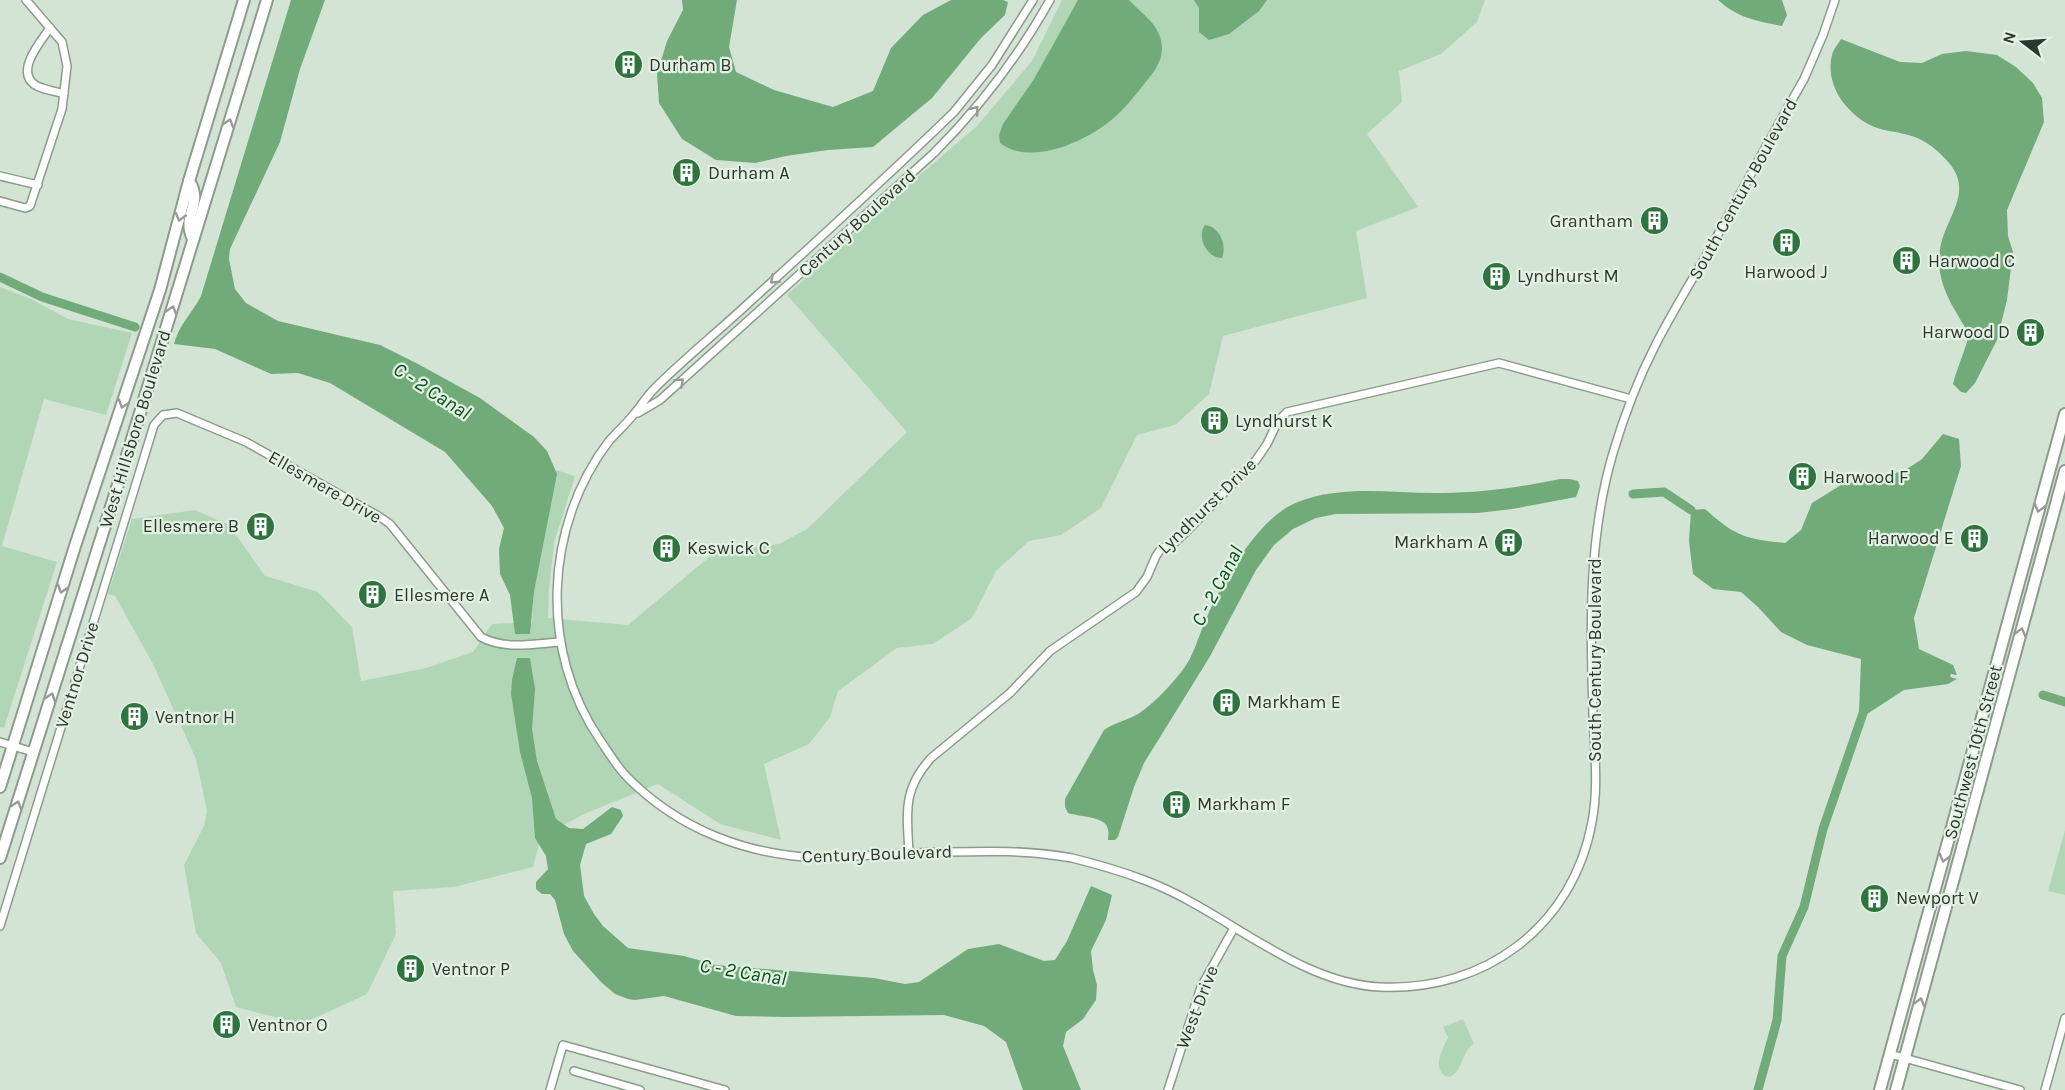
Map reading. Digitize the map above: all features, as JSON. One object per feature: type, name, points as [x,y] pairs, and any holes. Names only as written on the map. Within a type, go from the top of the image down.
[{"type":"main road","name":"West Hillsboro Boulevard","points":[[0,787],[75,546],[160,291],[189,181],[244,0]]},
{"type":"main road","name":"West Hillsboro Boulevard","points":[[0,858],[267,0]]},
{"type":"main road","points":[[189,181],[195,189],[195,200],[188,228],[193,239]]},
{"type":"main road","name":"Southwest 10th Street","points":[[1880,1090],[2060,453],[2065,414]]},
{"type":"main road","name":"Southwest 10th Street","points":[[1896,1090],[2065,471]]},
{"type":"street","points":[[0,201],[26,208],[30,206],[62,109],[64,94],[67,66],[62,42],[26,0]]},
{"type":"street","name":"Century Boulevard","points":[[1033,0],[992,65],[954,112],[652,391],[601,453],[586,478],[570,516],[557,575],[560,642],[571,683],[592,729],[627,777],[691,825],[727,842],[793,857],[819,858],[984,851],[1025,852],[1069,858],[1154,884],[1318,972],[1339,980]]},
{"type":"street","name":"Century Boulevard","points":[[633,416],[660,400],[934,153],[965,122],[1004,74],[1031,34],[1050,0]]},
{"type":"street","name":"South Century Boulevard","points":[[1339,980],[1377,987],[1399,987],[1427,985],[1468,975],[1523,942],[1550,914],[1571,883],[1586,850],[1593,817],[1595,770],[1591,649],[1592,574],[1601,510],[1612,458],[1631,399],[1655,346],[1804,79],[1835,0]]},
{"type":"street","points":[[50,28],[32,56],[27,72],[35,85],[64,94]]},
{"type":"street","points":[[0,176],[38,185]]},
{"type":"street","name":"Lyndhurst Drive","points":[[909,853],[908,797],[913,782],[921,770],[932,758],[1010,693],[1050,651],[1136,592],[1148,578],[1161,549],[1175,542],[1185,533],[1256,460],[1278,421],[1287,412],[1499,363],[1510,364],[1631,399]]},
{"type":"street","name":"Ellesmere Drive","points":[[154,425],[163,416],[177,413],[246,442],[380,517],[390,524],[481,637],[492,643],[507,646],[560,642]]},
{"type":"street","name":"Ventnor Drive","points":[[0,926],[154,425]]},
{"type":"street","points":[[0,742],[33,752]]},
{"type":"street","name":"West Drive","points":[[1167,1090],[1201,987],[1234,928]]},
{"type":"street","points":[[2045,1090],[2065,1018]]},
{"type":"street","points":[[550,1090],[563,1045],[725,1090]]},
{"type":"street","points":[[1890,1054],[2020,1090]]},
{"type":"street","points":[[574,1071],[640,1090]]},
{"type":"shaded area","points":[[1062,0],[1485,0],[1477,22],[1441,54],[1399,71],[1402,102],[1367,134],[1418,207],[1356,231],[1367,298],[1223,336],[1209,394],[1175,425],[1137,435],[1101,508],[1061,535],[1029,541],[996,571],[972,618],[933,644],[897,648],[838,691],[830,717],[809,744],[764,764],[781,840],[720,824],[658,784],[584,814],[541,837],[533,867],[454,887],[393,891],[396,934],[367,994],[302,1024],[236,1007],[221,963],[196,933],[184,865],[204,826],[207,811],[196,759],[153,664],[115,596],[108,594],[132,519],[195,510],[229,525],[265,576],[318,592],[352,627],[361,681],[426,668],[473,652],[492,624],[532,622],[534,592],[556,470],[575,476],[554,543],[548,618],[628,625],[714,553],[779,544],[807,529],[907,432],[787,295],[885,205],[977,126],[1032,61]]},
{"type":"shaded area","points":[[0,287],[31,299],[68,319],[132,333],[106,415],[44,399],[2,546],[57,562],[4,728],[0,727]]},
{"type":"shaded area","points":[[2065,830],[2065,895],[2048,891]]},
{"type":"shaded area","points":[[1463,1019],[1474,1044],[1467,1051],[1455,1074],[1450,1077],[1445,1076],[1439,1067],[1441,1052],[1448,1037],[1443,1027]]},
{"type":"water","points":[[291,0],[325,0],[300,69],[280,142],[230,249],[229,259],[235,289],[246,303],[278,321],[380,345],[418,364],[480,398],[534,437],[547,451],[557,474],[534,592],[530,634],[515,634],[510,595],[500,574],[499,549],[504,528],[492,506],[445,452],[330,383],[298,373],[271,374],[215,349],[174,344],[201,296]]},
{"type":"water","points":[[682,0],[737,0],[729,47],[736,72],[774,90],[833,107],[873,91],[891,48],[923,15],[951,0],[1003,0],[1008,2],[1005,15],[981,38],[932,98],[873,147],[828,150],[755,163],[716,160],[682,139],[659,103],[657,74],[667,41],[683,10]]},
{"type":"water","points":[[1078,0],[1129,0],[1157,29],[1162,50],[1159,63],[1123,110],[1086,137],[1056,149],[1041,152],[1012,150],[1000,143],[999,135],[1003,124],[1034,79]]},
{"type":"water","points":[[1194,0],[1267,0],[1259,11],[1229,34],[1209,40],[1199,32],[1199,8]]},
{"type":"water","points":[[1718,0],[1782,0],[1787,15],[1782,26],[1740,15]]},
{"type":"water","points":[[1841,39],[1900,62],[1922,63],[1942,54],[1966,51],[1997,55],[2016,67],[2033,83],[2042,98],[2044,122],[2007,210],[2008,236],[2013,252],[2007,300],[1997,340],[1975,383],[1966,393],[1961,392],[1953,384],[1969,334],[1948,296],[1939,265],[1944,233],[1959,193],[1956,173],[1945,158],[1926,142],[1873,126],[1859,118],[1844,104],[1831,76],[1833,53]]},
{"type":"water","points":[[1205,225],[1215,229],[1221,237],[1224,248],[1222,258],[1212,255],[1204,246],[1202,235]]},
{"type":"water","points":[[1943,434],[1959,439],[1961,466],[1914,618],[1919,649],[1953,665],[1957,675],[1951,674],[1950,677],[1957,679],[1948,684],[1904,690],[1867,714],[1871,697],[1869,696],[1859,712],[1861,659],[1807,645],[1781,632],[1741,592],[1713,589],[1693,574],[1689,541],[1691,510],[1705,509],[1741,535],[1785,543],[1801,530],[1812,503],[1841,485],[1904,471],[1922,459]]},
{"type":"water","points":[[1560,479],[1578,481],[1580,486],[1576,497],[1478,513],[1336,514],[1316,518],[1293,529],[1274,545],[1256,570],[1209,658],[1144,763],[1118,837],[1115,840],[1108,840],[1108,830],[1103,822],[1068,813],[1065,799],[1104,730],[1141,712],[1158,698],[1178,676],[1190,659],[1214,602],[1233,568],[1256,535],[1284,509],[1315,496],[1333,493],[1370,491],[1457,493],[1516,487]]},
{"type":"water","points":[[517,658],[530,658],[535,689],[532,729],[537,761],[556,819],[569,828],[583,829],[612,807],[621,810],[623,816],[611,834],[586,844],[580,865],[584,896],[594,914],[603,926],[628,948],[684,956],[716,965],[874,978],[905,984],[919,982],[968,949],[999,944],[1044,961],[1055,960],[1067,941],[1091,886],[1112,895],[1106,920],[1091,951],[1097,985],[1096,1000],[1083,1019],[1066,1032],[1063,1046],[1081,1090],[1023,1090],[1006,1042],[984,1026],[944,1015],[736,1016],[664,996],[635,1000],[615,994],[573,951],[564,934],[555,900],[550,894],[542,894],[536,889],[536,882],[548,869],[546,856],[535,838],[532,798],[520,752],[511,694]]},
{"type":"waterway","name":"C - 2 Canal","points":[[0,277],[42,297],[135,327]]},
{"type":"waterway","name":"C - 2 Canal","points":[[1633,494],[1664,492],[1691,510]]},
{"type":"waterway","points":[[2043,695],[2065,702]]},
{"type":"waterway","points":[[1758,1090],[1777,1020],[1782,956],[1804,907],[1823,829],[1869,696]]},
{"type":"place","name":"Durham B","points":[[628,65]]},
{"type":"place","name":"Durham A","points":[[687,173]]},
{"type":"place","name":"Grantham","points":[[1654,221]]},
{"type":"place","name":"Harwood J","points":[[1786,243]]},
{"type":"place","name":"Harwood C","points":[[1907,261]]},
{"type":"place","name":"Lyndhurst M","points":[[1496,276]]},
{"type":"place","name":"Harwood D","points":[[2031,332]]},
{"type":"place","name":"Lyndhurst K","points":[[1214,421]]},
{"type":"place","name":"Harwood F","points":[[1802,477]]},
{"type":"place","name":"Ellesmere B","points":[[260,526]]},
{"type":"place","name":"Harwood E","points":[[1975,538]]},
{"type":"place","name":"Markham A","points":[[1509,542]]},
{"type":"place","name":"Keswick C","points":[[666,548]]},
{"type":"place","name":"Ellesmere A","points":[[373,595]]},
{"type":"place","name":"Markham E","points":[[1226,702]]},
{"type":"place","name":"Ventnor H","points":[[134,717]]},
{"type":"place","name":"Markham F","points":[[1176,804]]},
{"type":"place","name":"Newport V","points":[[1875,898]]},
{"type":"place","name":"Ventnor P","points":[[411,969]]},
{"type":"place","name":"Ventnor O","points":[[227,1025]]}]
